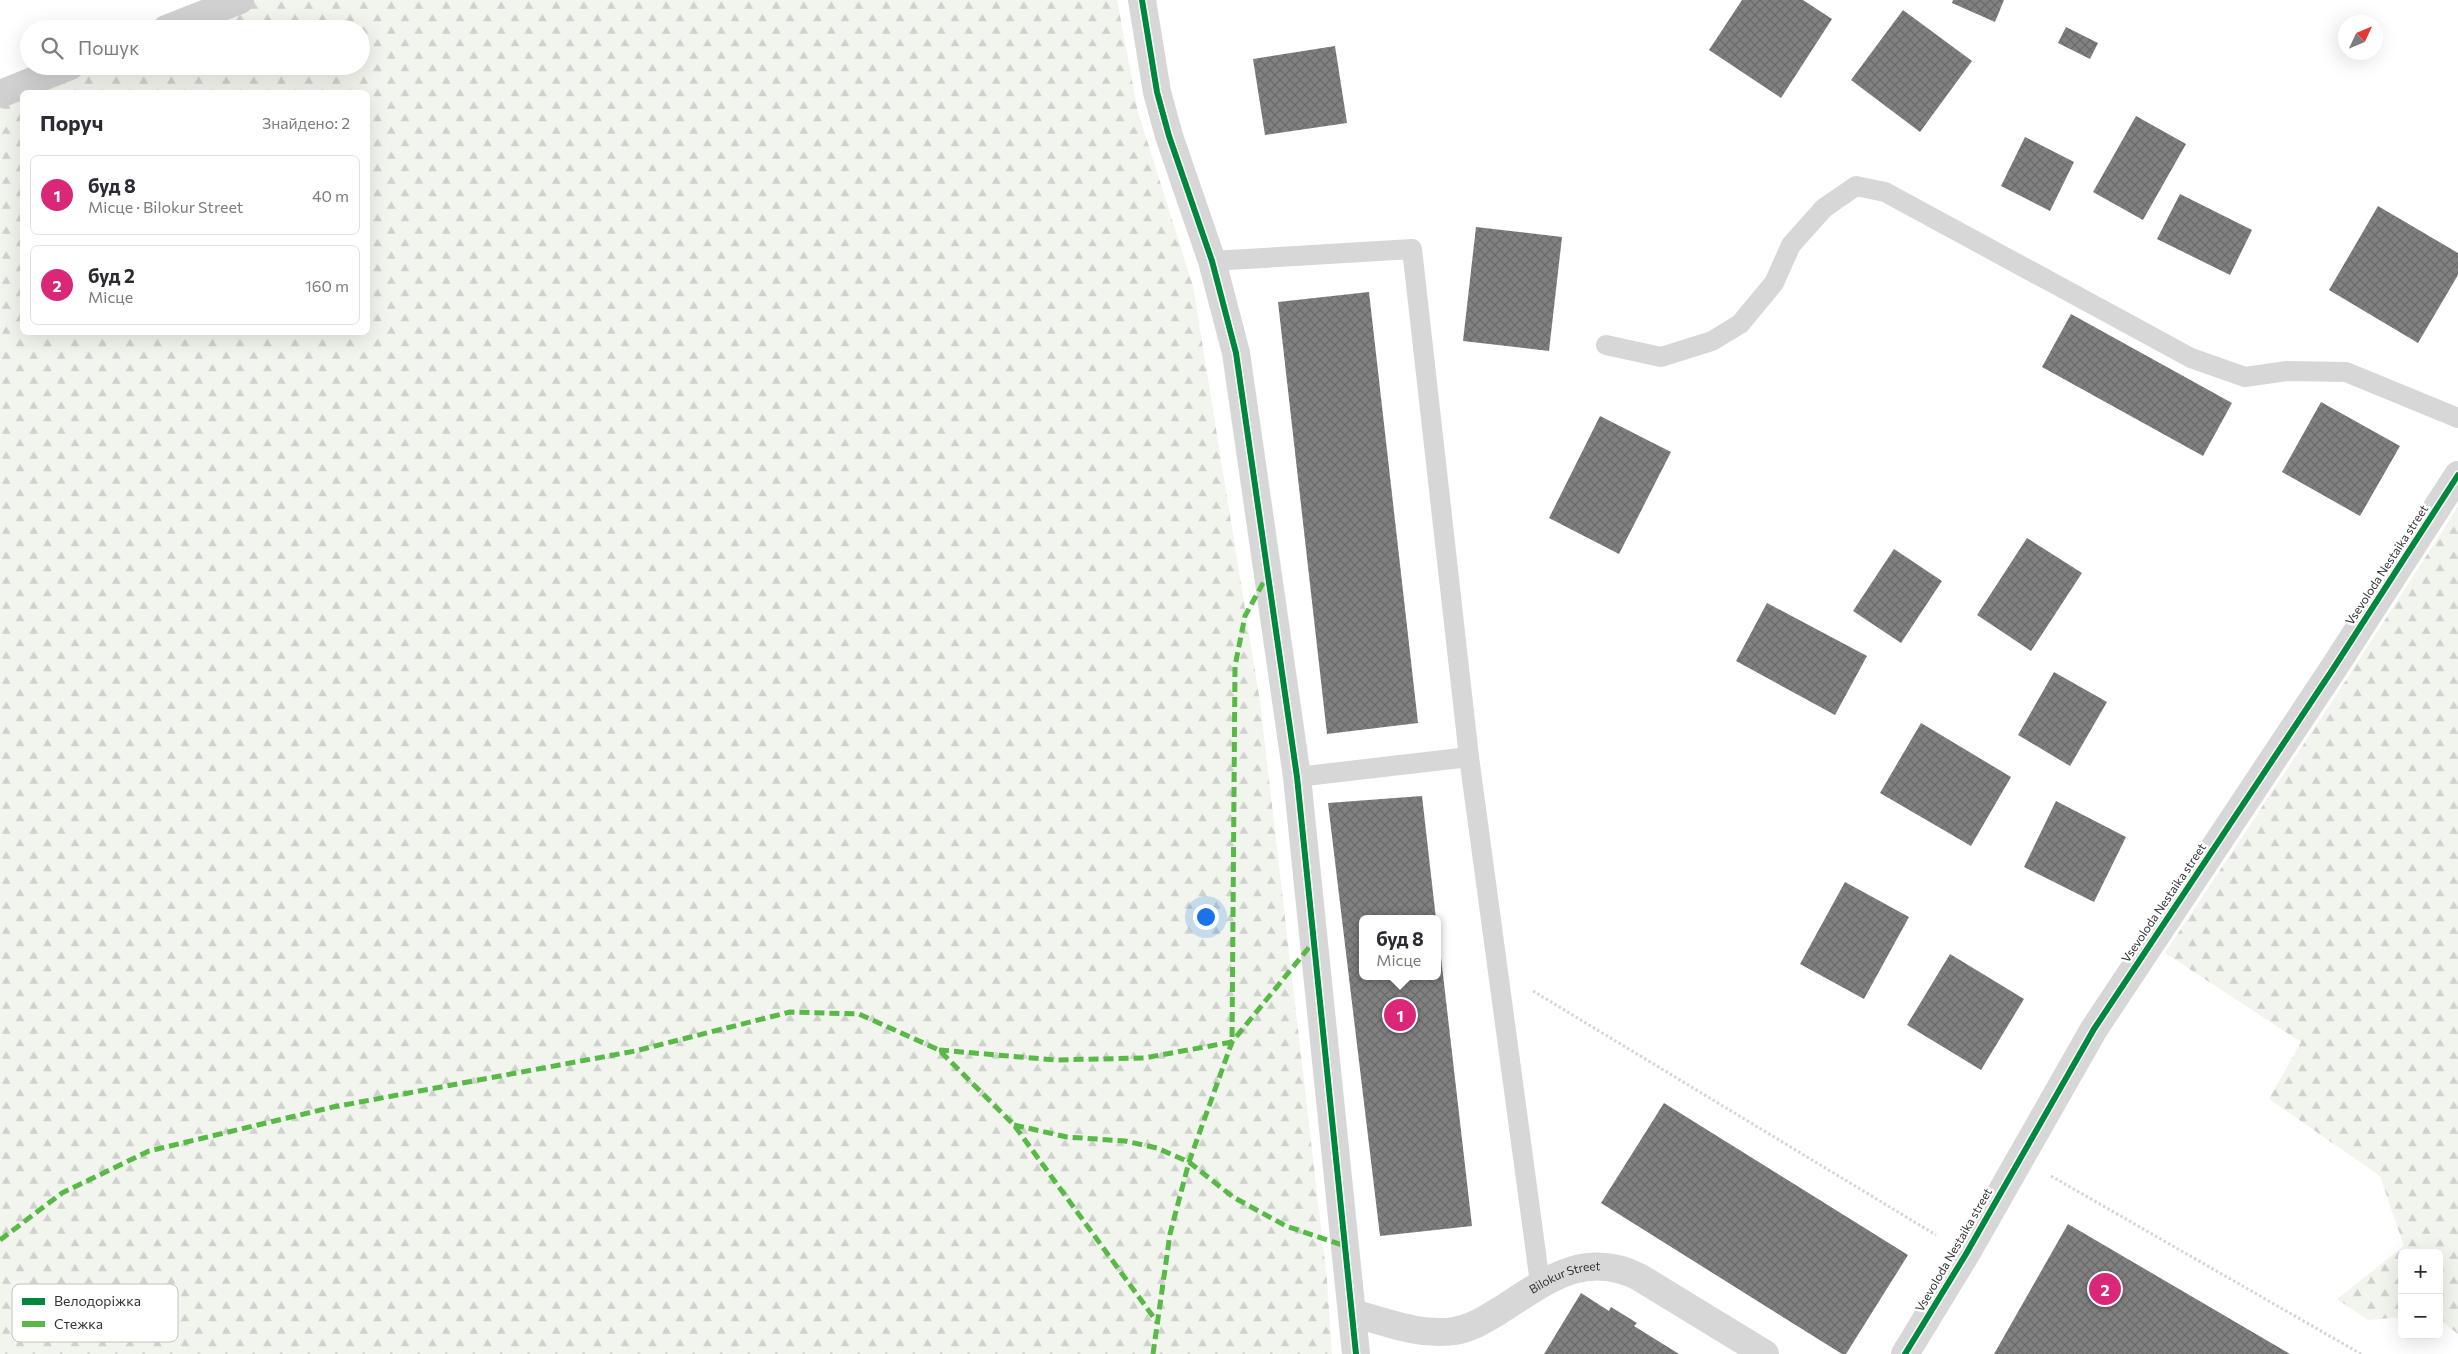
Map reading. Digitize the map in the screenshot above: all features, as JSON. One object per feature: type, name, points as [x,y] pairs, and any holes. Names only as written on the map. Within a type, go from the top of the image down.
[{"type":"main road","points":[[189,20],[240,0]]},
{"type":"main road","points":[[0,94],[48,75]]},
{"type":"street","points":[[1142,0],[1160,101],[1212,260],[1236,353],[1297,777],[1356,1354]]},
{"type":"street","name":"Vsevoloda Nestaika street","points":[[1905,1354],[1966,1254],[2094,1029],[2333,669],[2458,475]]},
{"type":"street","name":"Bilokur Street","points":[[1353,1313],[1417,1331],[1456,1331],[1473,1326],[1540,1283],[1578,1268],[1599,1266],[1620,1268],[1765,1354]]},
{"type":"lane","points":[[1606,345],[1661,357],[1712,341],[1740,324],[1774,283],[1791,245],[1824,208],[1856,186],[1885,192],[2192,358],[2245,377],[2287,371],[2346,372],[2458,418]]},
{"type":"lane","points":[[1212,260],[1412,249],[1469,757],[1496,969],[1540,1283]]},
{"type":"lane","points":[[1297,777],[1469,757]]},
{"type":"path","points":[[1496,969],[1966,1254]]},
{"type":"path","points":[[2020,1158],[2361,1354]]},
{"type":"green space","points":[[240,0],[1117,0],[1138,112],[1193,286],[1260,702],[1327,1280],[1332,1354],[0,1354],[0,94],[48,75],[370,75],[370,20],[189,20]]},
{"type":"green space","points":[[2458,507],[2458,1334],[2443,1322],[2443,1249],[2400,1249],[2404,1246],[2380,1176],[2269,1099],[2301,1042],[2165,953],[2339,691]]},
{"type":"green space","points":[[2398,1251],[2398,1317],[2368,1320],[2337,1299]]},
{"type":"building","points":[[1742,0],[1803,0],[1832,19],[1781,98],[1709,50]]},
{"type":"building","points":[[1953,0],[2004,0],[1995,22],[1952,3]]},
{"type":"building","points":[[1903,10],[1972,61],[1920,132],[1851,80]]},
{"type":"building","points":[[2066,27],[2098,43],[2090,59],[2058,43]]},
{"type":"building","points":[[1335,46],[1347,123],[1265,135],[1253,59]]},
{"type":"building","points":[[2136,116],[2186,144],[2143,220],[2093,192]]},
{"type":"building","points":[[2025,137],[2074,162],[2050,211],[2001,186]]},
{"type":"building","points":[[2180,194],[2252,230],[2230,275],[2157,239]]},
{"type":"building","points":[[2378,206],[2458,253],[2458,275],[2418,343],[2329,290]]},
{"type":"building","points":[[1476,227],[1562,237],[1549,351],[1463,341]]},
{"type":"building","points":[[1369,292],[1418,723],[1327,734],[1278,302]]},
{"type":"building","points":[[2071,314],[2232,403],[2203,456],[2042,367]]},
{"type":"building","points":[[2321,402],[2400,446],[2360,516],[2282,472]]},
{"type":"building","points":[[1600,416],[1671,452],[1619,554],[1549,518]]},
{"type":"building","points":[[2027,538],[2082,573],[2031,651],[1977,615]]},
{"type":"building","points":[[1894,549],[1942,581],[1901,643],[1853,611]]},
{"type":"building","points":[[1767,603],[1867,656],[1835,715],[1736,661]]},
{"type":"building","points":[[2054,672],[2107,702],[2070,766],[2018,735]]},
{"type":"building","points":[[1921,723],[2011,777],[1971,846],[1880,793]]},
{"type":"building","points":[[1422,796],[1436,915],[1359,915],[1359,980],[1441,980],[1441,957],[1472,1226],[1380,1236],[1328,803]]},
{"type":"building","points":[[2056,801],[2126,837],[2094,902],[2024,867]]},
{"type":"building","points":[[1845,882],[1909,917],[1864,999],[1800,964]]},
{"type":"building","points":[[1950,954],[2024,999],[1981,1070],[1907,1025]]},
{"type":"building","points":[[1664,1103],[1908,1255],[1846,1354],[1842,1354],[1601,1203]]},
{"type":"building","points":[[2068,1224],[2290,1354],[1994,1354]]},
{"type":"building","points":[[1581,1293],[1609,1311],[1611,1307],[1637,1323],[1634,1326],[1679,1354],[1544,1354]]},
{"type":"marked path","points":[[939,1050],[1055,1060],[1144,1058],[1232,1042],[1235,666],[1245,616],[1268,574]]},
{"type":"marked path","points":[[1153,1354],[1170,1234],[1189,1162],[1232,1042],[1315,940]]},
{"type":"marked path","points":[[0,1240],[62,1193],[149,1151],[333,1107],[635,1051],[790,1012],[859,1014],[939,1050],[1014,1125],[1157,1322]]},
{"type":"marked path","points":[[1014,1125],[1067,1137],[1125,1141],[1157,1148],[1189,1162],[1233,1197],[1286,1226],[1345,1246]]},
{"type":"cycle path","points":[[1142,0],[1157,92],[1169,136],[1212,261],[1236,353],[1297,777],[1356,1354]]},
{"type":"cycle path","points":[[1905,1354],[1966,1254],[2094,1029],[2333,669],[2458,475]]},
{"type":"place","name":"буд 8","points":[[1400,1015]]},
{"type":"place","name":"буд 2","points":[[2105,1289]]}]
